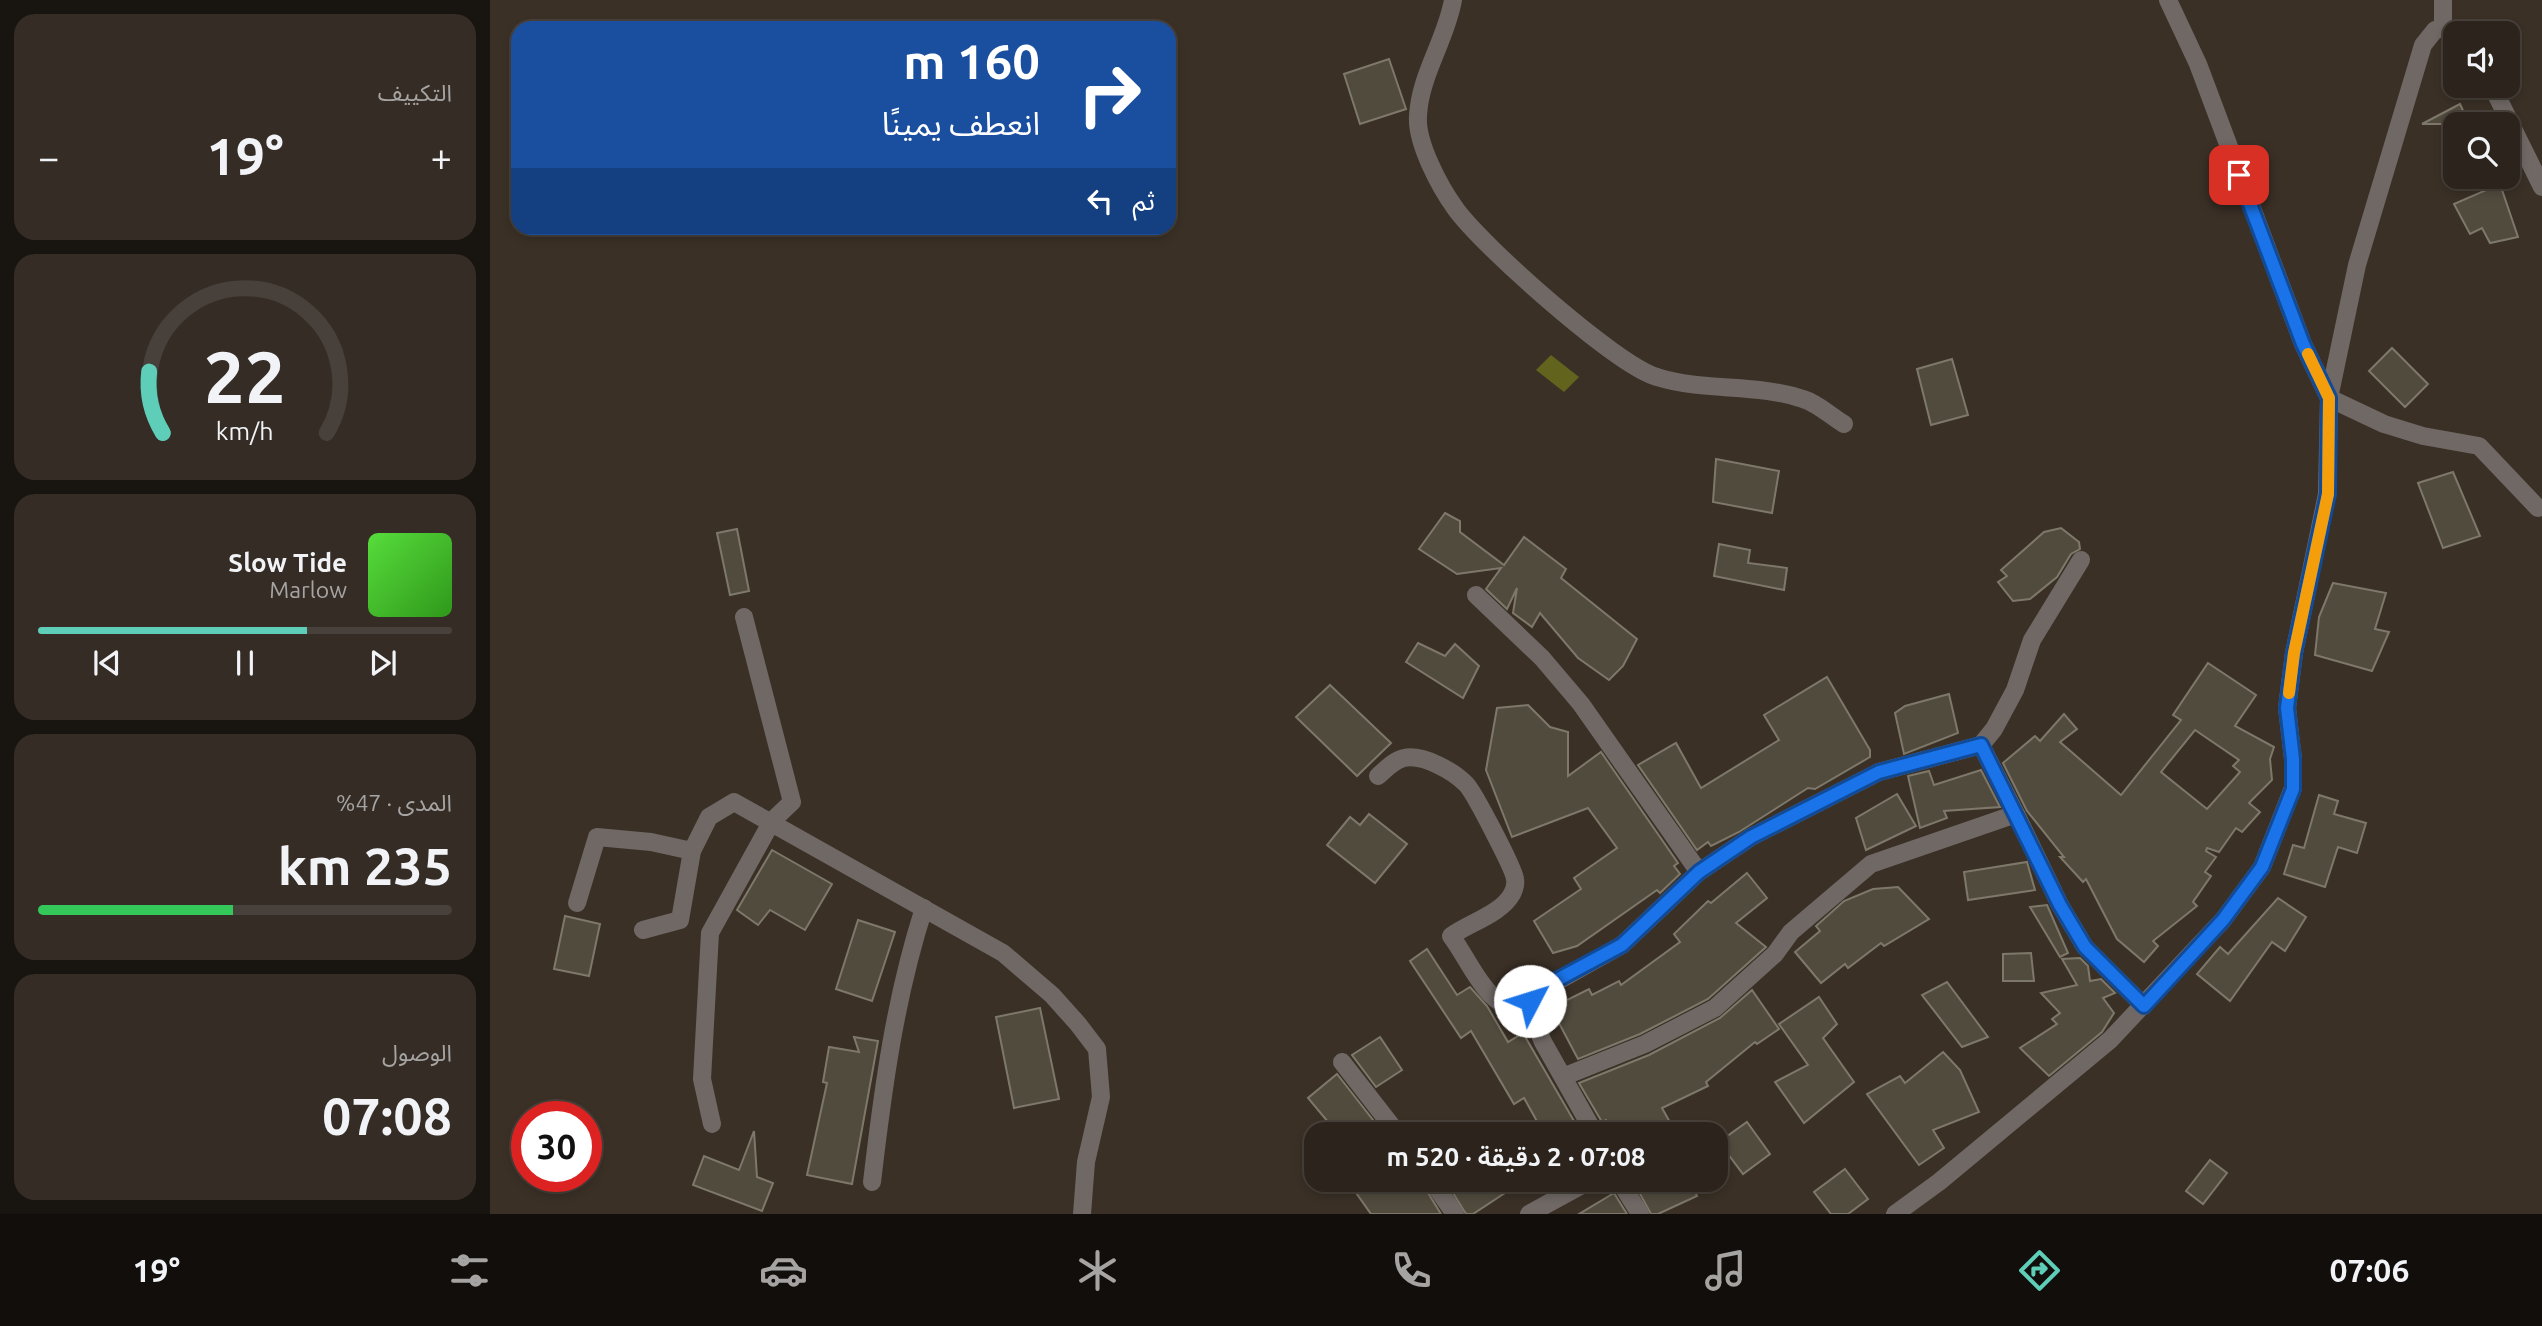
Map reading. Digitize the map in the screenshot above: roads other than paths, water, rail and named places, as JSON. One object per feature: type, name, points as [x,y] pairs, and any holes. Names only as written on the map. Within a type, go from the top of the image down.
[{"type":"street","points":[[1453,0],[1424,85],[1417,118],[1435,176],[1456,210],[1571,318],[1625,360],[1656,377],[1746,387],[1805,399],[1844,424]]},
{"type":"street","points":[[2168,0],[2223,127],[2298,332],[2329,398],[2384,424],[2423,436],[2479,446],[2538,508]]},
{"type":"street","points":[[2443,0],[2447,21]]},
{"type":"street","points":[[1895,1214],[1939,1182],[2110,1040],[2223,920],[2262,867],[2293,789],[2293,759],[2287,708],[2294,653],[2328,494],[2329,398],[2357,265],[2423,45],[2435,30],[2443,31]]},
{"type":"street","points":[[2498,98],[2542,187]]},
{"type":"street","points":[[1589,1122],[1565,1076],[1543,1042],[1530,1011],[1531,998],[1538,991],[1622,945],[1699,872],[1751,837],[1879,772],[1981,745],[1994,729],[2015,690],[2032,640],[2081,560]]},
{"type":"street","points":[[1476,595],[1542,658],[1581,704],[1699,872]]},
{"type":"street","points":[[712,1124],[702,1079],[710,933],[772,821],[792,802],[744,617]]},
{"type":"street","points":[[1981,745],[2060,905],[2085,947],[2144,1006]]},
{"type":"street","points":[[1378,776],[1394,763],[1409,758],[1433,764],[1457,777],[1471,790],[1512,870],[1515,885],[1511,897],[1502,907],[1451,936],[1489,994],[1507,1007],[1530,1011]]},
{"type":"street","points":[[643,930],[680,920],[691,851],[709,817],[734,802],[1003,953],[1052,995],[1097,1049],[1101,1097],[1086,1162],[1083,1214]]},
{"type":"street","points":[[1565,1076],[1645,1044],[1715,1008],[1775,954],[1791,932],[1871,864],[2016,814]]},
{"type":"street","points":[[577,903],[597,837],[651,842],[691,851]]},
{"type":"street","points":[[872,1182],[885,1065],[906,964],[924,908]]},
{"type":"street","points":[[1342,1062],[1389,1122]]},
{"type":"street","points":[[1439,1192],[1455,1214]]},
{"type":"street","points":[[1529,1214],[1569,1192]]},
{"type":"street","points":[[1626,1192],[1640,1214]]}]
